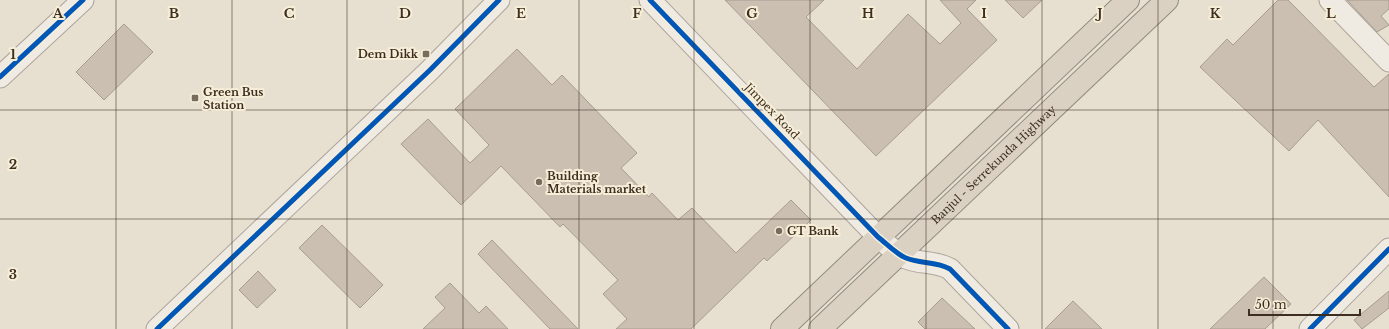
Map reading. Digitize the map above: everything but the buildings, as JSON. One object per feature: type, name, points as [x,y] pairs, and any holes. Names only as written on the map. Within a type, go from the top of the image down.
[{"type":"highway","points":[[782,329],[878,236],[1128,0]]},
{"type":"highway","name":"Banjul - Serrekunda Highway","points":[[820,329],[898,253],[1167,0]]},
{"type":"street","points":[[3,68],[83,0]]},
{"type":"street","points":[[157,329],[430,70],[499,0]]},
{"type":"street","name":"Jimpex Road","points":[[650,0],[878,236],[898,253],[908,259],[942,264],[950,269],[1008,329]]},
{"type":"street","points":[[1330,0],[1389,61]]},
{"type":"street","points":[[1310,329],[1389,249]]},
{"type":"cycle path","points":[[0,77],[83,0]]},
{"type":"cycle path","points":[[157,329],[430,70],[499,0]]},
{"type":"cycle path","points":[[650,0],[878,237],[906,258],[945,266],[950,269],[1008,329]]},
{"type":"cycle path","points":[[1310,329],[1389,249]]},
{"type":"place","name":"Dem Dikk","points":[[426,54]]},
{"type":"place","name":"Green Bus Station","points":[[195,98]]},
{"type":"place","name":"Building Materials market","points":[[539,182]]},
{"type":"place","name":"GT Bank","points":[[779,231]]}]
